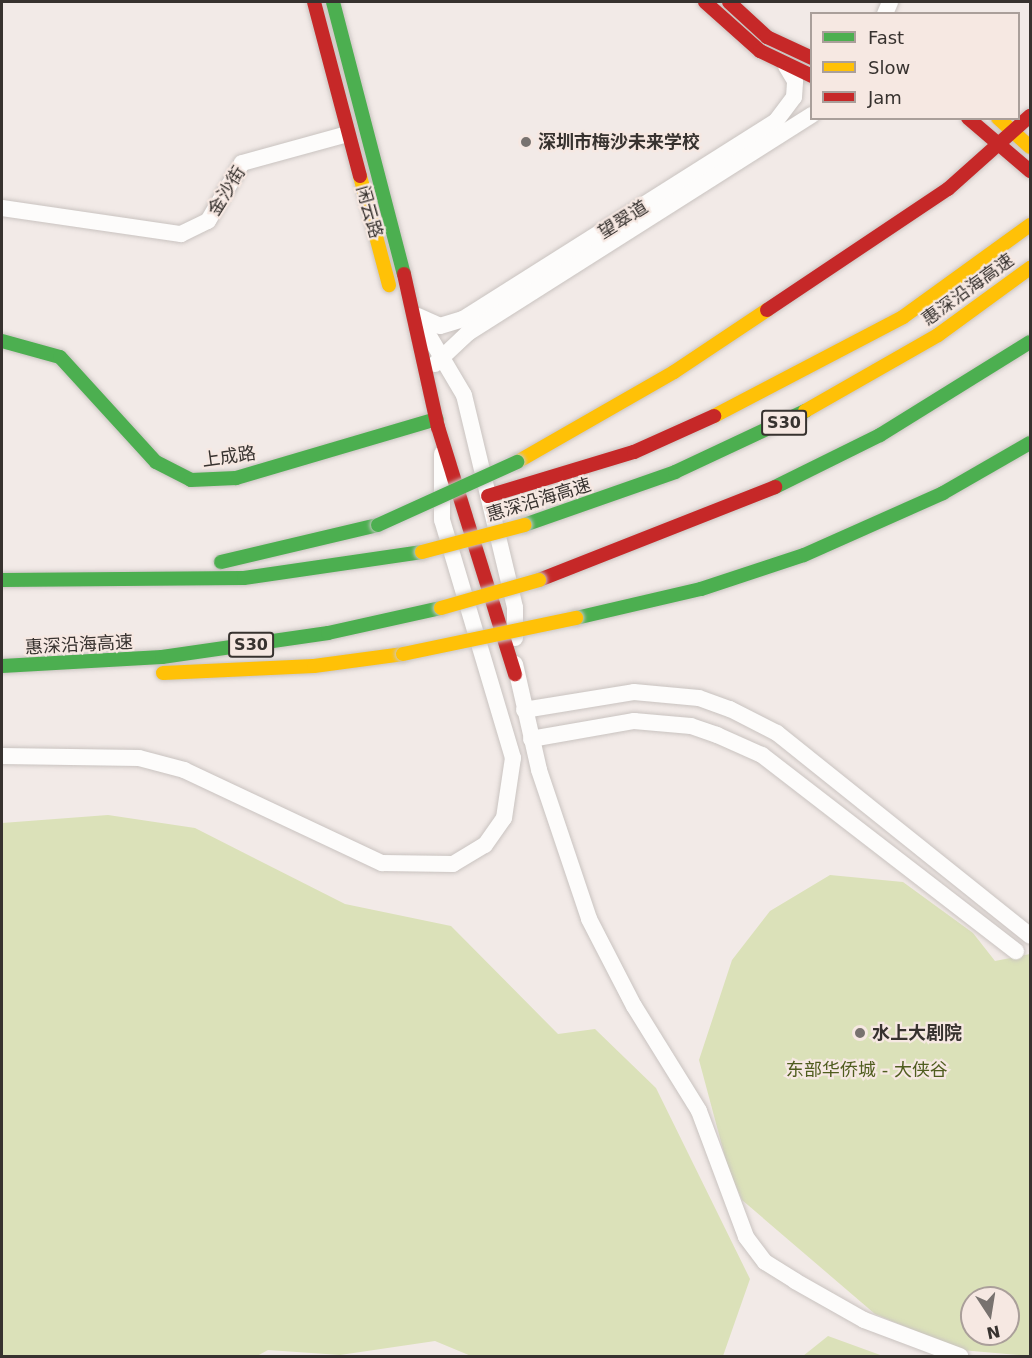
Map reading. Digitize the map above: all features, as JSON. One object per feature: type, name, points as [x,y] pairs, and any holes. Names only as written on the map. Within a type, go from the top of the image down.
[{"type":"main road","name":"闲云路","points":[[314,2],[347,134],[420,396],[436,419]]},
{"type":"main road","name":"闲云路","points":[[333,2],[430,372],[436,419],[515,674]]},
{"type":"main road","points":[[705,2],[736,34],[786,66],[810,75]]},
{"type":"main road","points":[[729,2],[767,37],[810,57]]},
{"type":"main road","points":[[51,583],[257,556],[378,525],[517,462],[674,372],[948,189],[1004,145],[1030,116]]},
{"type":"main road","points":[[971,120],[1004,145],[1030,171]]},
{"type":"main road","points":[[1000,120],[1030,147]]},
{"type":"main road","points":[[488,496],[604,462],[724,413],[872,336],[990,256],[1030,225]]},
{"type":"main road","name":"惠深沿海高速","points":[[2,580],[51,583],[244,578],[423,552],[524,525],[675,472],[768,432],[919,346],[1026,271]]},
{"type":"main road","name":"上成路","points":[[2,341],[60,357],[156,462],[191,480],[237,478],[436,419]]},
{"type":"main road","name":"惠深沿海高速","points":[[2,666],[58,667],[252,645],[441,608],[539,580],[697,522],[792,480],[880,435],[1030,342]]},
{"type":"main road","points":[[58,667],[218,672],[403,654],[576,618],[701,589],[804,555],[932,498],[1030,443]]},
{"type":"street","name":"望翠道","points":[[412,309],[426,323],[456,322],[671,190],[785,114],[796,88],[786,66]]},
{"type":"street","name":"望翠道","points":[[430,372],[442,355],[810,116]]},
{"type":"street","name":"金沙街","points":[[2,208],[181,234],[208,221],[242,163],[347,134]]},
{"type":"street","name":"闲云路","points":[[412,309],[442,355],[464,395],[515,608],[515,674],[531,739],[589,919],[634,1006],[699,1111],[746,1237],[765,1262],[804,1287],[922,1346],[960,1356]]},
{"type":"street","points":[[2,756],[140,758],[216,784],[382,863],[453,864],[485,845],[504,818],[513,758],[442,520],[442,441]]},
{"type":"street","points":[[524,710],[634,692],[699,698],[730,709],[777,733],[1030,936]]},
{"type":"street","points":[[531,739],[634,721],[691,726],[717,735],[762,755],[1016,951]]},
{"type":"green space","points":[[108,815],[195,828],[345,904],[451,926],[558,1034],[595,1029],[656,1088],[750,1279],[723,1356],[471,1356],[435,1341],[340,1355],[268,1350],[257,1356],[2,1356],[2,823]]},
{"type":"green space","name":"东部华侨城 - 大侠谷","points":[[830,875],[903,882],[973,933],[995,961],[1030,954],[1030,1356],[961,1350],[875,1314],[742,1200],[728,1168],[699,1060],[732,960],[770,911]]},
{"type":"green space","points":[[828,1336],[883,1356],[803,1356]]},
{"type":"traffic: fast","points":[[333,2],[404,274]]},
{"type":"traffic: fast","points":[[2,341],[60,357],[156,462],[191,480],[236,478],[436,419]]},
{"type":"traffic: fast","points":[[775,487],[880,435],[1030,342]]},
{"type":"traffic: fast","points":[[524,525],[675,472],[805,411]]},
{"type":"traffic: fast","points":[[576,618],[701,589],[804,555],[943,493],[1030,443]]},
{"type":"traffic: fast","points":[[378,525],[517,462]]},
{"type":"traffic: fast","points":[[221,562],[378,525]]},
{"type":"traffic: fast","points":[[2,580],[244,578],[422,552]]},
{"type":"traffic: fast","points":[[2,666],[162,657],[328,633],[441,608]]},
{"type":"traffic: slow","points":[[1000,120],[1030,147]]},
{"type":"traffic: slow","points":[[360,176],[389,285]]},
{"type":"traffic: slow","points":[[714,416],[903,317],[1030,225]]},
{"type":"traffic: slow","points":[[805,411],[938,335],[1030,268]]},
{"type":"traffic: slow","points":[[517,462],[674,372],[767,310]]},
{"type":"traffic: slow","points":[[422,552],[524,525]]},
{"type":"traffic: slow","points":[[441,608],[539,580]]},
{"type":"traffic: slow","points":[[403,654],[576,618]]},
{"type":"traffic: slow","points":[[163,673],[314,666],[403,654]]},
{"type":"traffic: jam","points":[[314,2],[360,176]]},
{"type":"traffic: jam","points":[[705,2],[760,51],[810,75]]},
{"type":"traffic: jam","points":[[729,2],[767,37],[810,57]]},
{"type":"traffic: jam","points":[[767,310],[948,189],[1030,116]]},
{"type":"traffic: jam","points":[[970,120],[1030,171]]},
{"type":"traffic: jam","points":[[404,274],[438,427],[515,674]]},
{"type":"traffic: jam","points":[[488,496],[634,452],[714,416]]},
{"type":"traffic: jam","points":[[539,580],[775,487]]},
{"type":"place","name":"深圳市梅沙未来学校","points":[[526,142]]},
{"type":"place","name":"水上大剧院","points":[[860,1033]]}]
